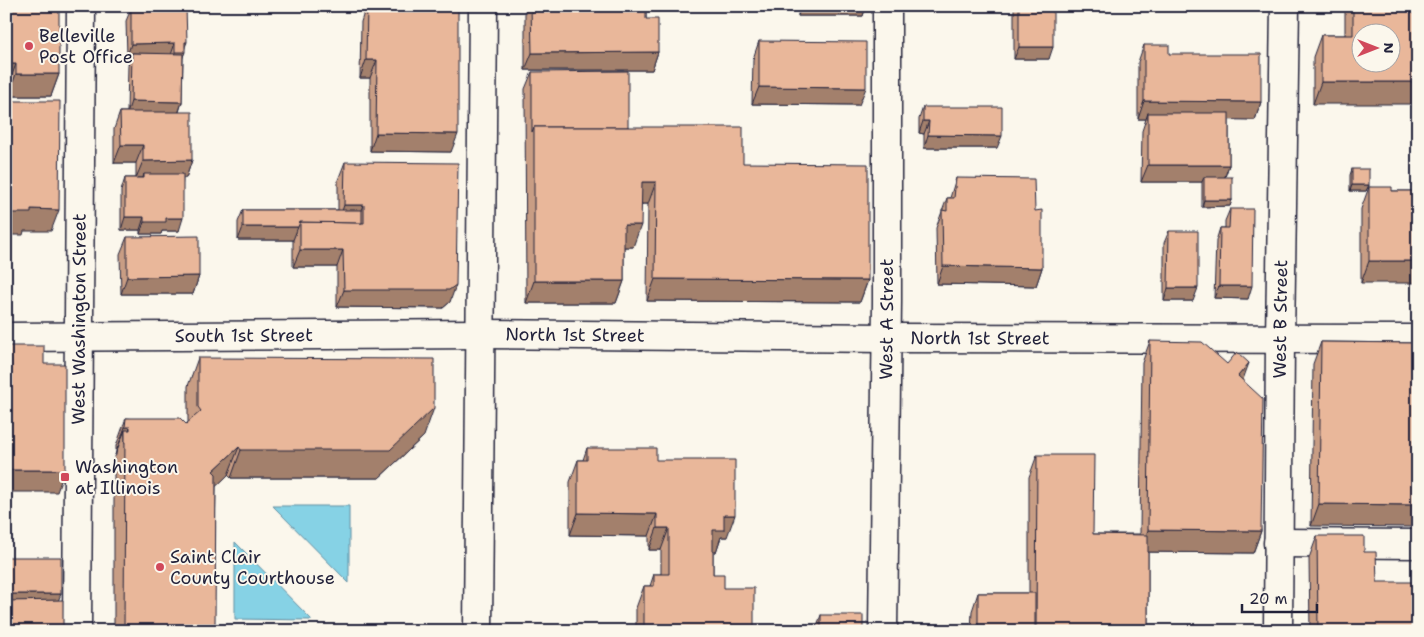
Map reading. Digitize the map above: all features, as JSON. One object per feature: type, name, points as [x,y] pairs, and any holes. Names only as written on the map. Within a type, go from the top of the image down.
[{"type":"street","name":"West Washington Street","points":[[77,631],[81,6]]},
{"type":"street","points":[[478,631],[483,6]]},
{"type":"street","name":"West A Street","points":[[883,631],[888,6]]},
{"type":"street","name":"West B Street","points":[[1278,631],[1285,6]]},
{"type":"street","name":"South 1st Street","points":[[6,336],[481,334]]},
{"type":"street","name":"North 1st Street","points":[[481,334],[886,338],[1418,339]]},
{"type":"street","points":[[1278,542],[1418,544]]},
{"type":"water","points":[[273,506],[349,506],[349,583]]},
{"type":"water","points":[[235,542],[312,620],[235,619]]},
{"type":"building","name":"Belleville Post Office","points":[[6,6],[59,6],[59,74],[16,74],[16,64],[6,64]]},
{"type":"building","points":[[367,6],[458,6],[458,134],[376,133],[377,60],[366,60]]},
{"type":"building","points":[[531,6],[646,6],[646,19],[658,19],[658,52],[532,53]]},
{"type":"building","points":[[1019,6],[1053,6],[1053,47],[1019,47]]},
{"type":"building","points":[[1353,6],[1418,6],[1418,82],[1321,82],[1321,35],[1352,35],[1352,72],[1402,72],[1402,22],[1353,22]]},
{"type":"building","points":[[186,8],[187,42],[185,42],[185,52],[175,52],[175,43],[131,44],[131,9]]},
{"type":"building","points":[[759,41],[866,42],[866,88],[759,87]]},
{"type":"building","points":[[1144,45],[1169,45],[1169,54],[1261,54],[1261,102],[1144,101]]},
{"type":"building","points":[[132,53],[183,54],[182,102],[131,101]]},
{"type":"building","points":[[628,71],[628,127],[534,127],[532,132],[532,72]]},
{"type":"building","points":[[6,101],[60,101],[59,210],[31,209],[31,213],[6,213]]},
{"type":"building","points":[[923,107],[1002,107],[1002,136],[928,135],[929,121],[923,121]]},
{"type":"building","points":[[120,112],[192,112],[192,160],[143,161],[143,145],[121,145]]},
{"type":"building","points":[[1148,113],[1229,113],[1229,165],[1148,165]]},
{"type":"building","points":[[534,127],[743,127],[743,163],[868,164],[868,280],[655,279],[656,182],[642,182],[641,225],[624,225],[624,281],[534,281]]},
{"type":"building","points":[[345,162],[458,163],[456,285],[449,290],[344,290],[343,250],[300,250],[300,222],[364,223],[364,205],[344,205]]},
{"type":"building","points":[[1352,169],[1369,169],[1369,185],[1352,185]]},
{"type":"building","points":[[144,174],[183,174],[183,218],[166,218],[166,222],[144,222],[144,217],[125,217],[125,178],[144,178]]},
{"type":"building","points":[[1204,177],[1232,177],[1232,200],[1204,200]]},
{"type":"building","points":[[956,178],[1034,179],[1035,211],[1042,210],[1042,268],[943,266],[942,210],[947,211],[947,198],[954,198]]},
{"type":"building","points":[[1369,187],[1392,187],[1392,191],[1418,191],[1418,261],[1369,261]]},
{"type":"building","points":[[1230,209],[1253,209],[1252,286],[1219,286],[1220,228],[1229,228]]},
{"type":"building","points":[[243,210],[362,210],[362,223],[300,222],[298,227],[243,227]]},
{"type":"building","points":[[1169,231],[1198,231],[1198,288],[1168,288]]},
{"type":"building","points":[[199,236],[199,276],[127,277],[127,237]]},
{"type":"building","points":[[1150,341],[1202,342],[1227,364],[1237,352],[1249,363],[1238,376],[1263,399],[1261,531],[1148,530]]},
{"type":"building","points":[[1321,342],[1418,343],[1418,505],[1319,504]]},
{"type":"building","points":[[6,346],[44,346],[44,364],[65,364],[65,470],[6,470]]},
{"type":"building","name":"Saint Clair County Courthouse","points":[[198,358],[434,359],[434,408],[390,450],[241,450],[239,447],[213,471],[216,474],[215,624],[208,631],[124,631],[125,430],[130,430],[130,427],[125,427],[126,418],[180,418],[186,424],[201,411],[198,407]]},
{"type":"building","points":[[587,448],[656,448],[656,460],[735,460],[735,515],[724,515],[724,530],[713,530],[713,574],[724,574],[724,588],[754,588],[754,631],[644,631],[644,586],[654,586],[654,574],[669,574],[669,528],[657,528],[657,514],[578,513],[578,460],[587,460]]},
{"type":"building","points":[[1037,455],[1094,455],[1093,534],[1148,535],[1148,631],[1036,631]]},
{"type":"building","points":[[1317,536],[1364,536],[1364,552],[1376,552],[1377,582],[1418,582],[1418,631],[1318,631]]},
{"type":"building","points":[[6,557],[61,557],[61,594],[6,594]]},
{"type":"building","points":[[978,593],[1035,593],[1035,631],[978,631]]},
{"type":"building","points":[[63,600],[63,631],[6,631],[6,601]]},
{"type":"building","points":[[821,615],[863,615],[863,631],[821,631]]},
{"type":"place","name":"Belleville Post Office","points":[[29,46]]},
{"type":"place","name":"Washington at Illinois","points":[[65,477]]},
{"type":"place","name":"Saint Clair County Courthouse","points":[[160,567]]}]
